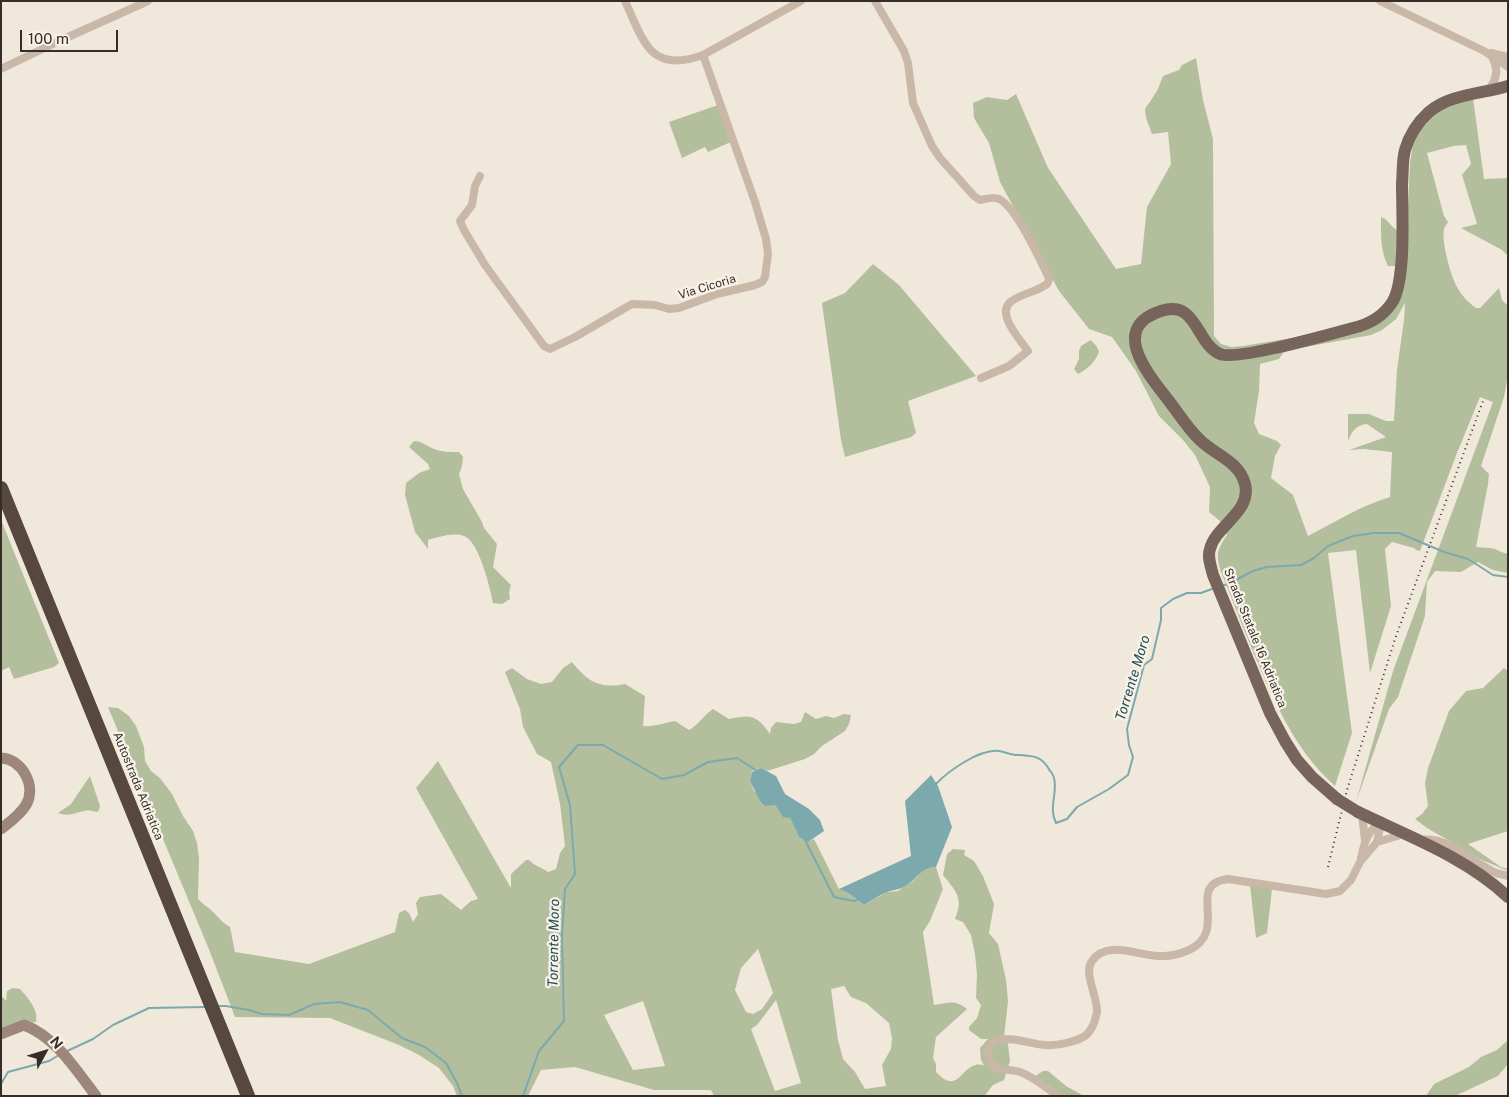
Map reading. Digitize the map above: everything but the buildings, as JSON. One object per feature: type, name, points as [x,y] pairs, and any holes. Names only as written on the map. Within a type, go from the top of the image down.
[{"type":"highway","name":"Autostrada Adriatica","points":[[1,488],[248,1096]]},
{"type":"highway","name":"Autostrada Adriatica","points":[[1,510],[238,1096]]},
{"type":"main road","name":"Strada Statale 16 Adriatica","points":[[1508,86],[1454,99],[1442,104],[1420,121],[1413,131],[1404,151],[1401,263],[1398,284],[1394,300],[1377,318],[1365,325],[1246,354],[1227,356],[1221,355],[1210,348],[1188,315],[1173,309],[1166,309],[1146,318],[1138,328],[1134,346],[1148,374],[1200,441],[1234,466],[1246,487],[1243,504],[1211,546],[1209,558],[1246,655],[1284,741],[1312,777],[1337,800],[1360,814],[1419,841],[1458,855],[1508,897]]},
{"type":"street","points":[[1,69],[148,1]]},
{"type":"street","points":[[626,1],[643,39],[650,48],[658,56],[676,62],[690,60],[703,55],[801,1]]},
{"type":"street","points":[[875,1],[904,51],[908,64],[913,103],[932,146],[940,158],[974,196],[980,200],[996,197],[1006,205],[1019,222],[1048,276],[1047,284],[1009,302],[1006,310],[1009,322],[1028,351],[1009,366],[981,378]]},
{"type":"street","points":[[1380,1],[1488,53],[1508,67]]},
{"type":"street","points":[[1488,53],[1508,57]]},
{"type":"street","points":[[1485,92],[1496,78],[1496,66],[1488,53]]},
{"type":"street","name":"Via Cicoria","points":[[480,176],[475,186],[472,205],[460,221],[491,273],[544,346],[550,348],[575,337],[632,304],[655,305],[669,309],[679,308],[717,294],[762,282],[767,270],[768,254],[766,239],[755,202],[703,55]]},
{"type":"street","points":[[1,758],[14,761],[26,774],[30,784],[27,802],[15,818],[1,829]]},
{"type":"street","points":[[1360,814],[1365,841]]},
{"type":"street","points":[[1058,1096],[1028,1076],[1019,1072],[999,1069],[992,1065],[986,1052],[992,1043],[998,1040],[1010,1039],[1046,1045],[1072,1041],[1086,1035],[1093,1026],[1097,1012],[1088,973],[1092,961],[1102,952],[1118,949],[1162,956],[1191,949],[1204,938],[1208,928],[1206,901],[1209,890],[1215,882],[1228,878],[1326,894],[1340,890],[1351,880],[1360,862],[1365,841],[1374,826],[1380,823]]},
{"type":"street","points":[[1360,862],[1377,842],[1380,823]]},
{"type":"street","points":[[1377,842],[1404,834]]},
{"type":"street","points":[[1458,855],[1464,858],[1473,858],[1496,873],[1508,876]]},
{"type":"street","points":[[1,1034],[24,1025],[36,1030],[54,1043],[96,1096]]},
{"type":"green space","points":[[1196,58],[1203,100],[1213,139],[1214,336],[1221,344],[1231,347],[1243,346],[1292,338],[1364,320],[1377,312],[1385,304],[1391,296],[1395,266],[1388,266],[1384,254],[1381,242],[1381,217],[1397,230],[1407,227],[1410,163],[1413,144],[1419,132],[1437,112],[1473,98],[1484,179],[1508,178],[1508,256],[1502,250],[1461,228],[1477,224],[1462,175],[1471,164],[1466,145],[1427,153],[1444,216],[1448,222],[1443,234],[1445,250],[1457,287],[1465,299],[1476,308],[1480,308],[1499,288],[1502,300],[1508,306],[1508,375],[1504,397],[1481,466],[1489,474],[1476,547],[1493,548],[1508,554],[1508,573],[1493,570],[1478,562],[1461,572],[1435,571],[1427,582],[1425,616],[1398,697],[1389,709],[1356,802],[1393,671],[1493,402],[1480,397],[1420,551],[1392,542],[1385,549],[1391,606],[1370,673],[1356,550],[1328,553],[1352,733],[1335,786],[1303,750],[1295,738],[1260,668],[1221,572],[1218,553],[1227,535],[1220,521],[1209,512],[1210,487],[1195,455],[1159,416],[1136,371],[1112,337],[1089,329],[1059,291],[1000,182],[989,143],[974,118],[973,103],[987,97],[1007,100],[1016,94],[1048,168],[1116,269],[1141,264],[1147,207],[1171,164],[1168,132],[1152,134],[1145,109],[1157,91],[1163,76],[1179,70],[1182,65]],"holes":[[[1405,303],[1397,370],[1394,421],[1386,421],[1369,414],[1348,414],[1348,441],[1355,429],[1367,424],[1386,437],[1349,450],[1364,449],[1392,452],[1390,497],[1358,510],[1308,536],[1293,495],[1271,478],[1275,456],[1281,445],[1277,441],[1259,434],[1254,423],[1259,391],[1260,364],[1279,359],[1283,353],[1289,350],[1371,335],[1382,330],[1396,319]]]},
{"type":"green space","points":[[718,105],[731,142],[708,152],[705,147],[682,158],[669,122]]},
{"type":"green space","points":[[873,264],[899,285],[976,376],[908,401],[916,433],[911,437],[845,457],[822,303],[845,293]]},
{"type":"green space","points":[[1091,340],[1099,352],[1091,365],[1078,374],[1074,369],[1079,359],[1079,351],[1081,346]]},
{"type":"green space","points":[[414,441],[440,451],[459,452],[463,457],[459,474],[463,489],[484,528],[497,544],[493,567],[511,585],[510,599],[502,604],[493,603],[479,555],[469,540],[460,535],[441,536],[428,540],[428,549],[415,532],[405,495],[406,483],[419,473],[430,469],[428,464],[409,447]]},
{"type":"green space","points":[[1,520],[59,663],[54,667],[14,679],[9,667],[1,671]]},
{"type":"green space","points":[[572,662],[583,675],[601,685],[625,684],[645,696],[643,726],[675,721],[689,730],[713,709],[729,719],[753,718],[761,723],[770,734],[771,728],[776,722],[794,724],[801,722],[805,712],[816,719],[826,716],[834,718],[844,714],[851,715],[845,731],[822,746],[814,754],[805,759],[767,771],[761,768],[752,771],[750,781],[754,791],[790,818],[799,837],[808,842],[814,839],[839,889],[850,894],[864,905],[887,892],[898,891],[913,881],[922,871],[927,868],[936,867],[943,889],[930,921],[923,932],[934,1005],[955,1003],[967,1009],[936,1037],[933,1058],[936,1064],[936,1072],[949,1081],[954,1081],[971,1067],[984,1065],[981,1060],[980,1048],[988,1039],[981,1039],[969,1030],[969,1027],[977,1018],[981,1005],[976,998],[977,975],[975,954],[971,935],[963,922],[955,919],[959,905],[957,895],[943,875],[947,854],[953,849],[965,850],[964,855],[974,861],[983,876],[994,904],[989,933],[998,944],[1006,980],[1008,1001],[1004,1037],[1008,1044],[1010,1061],[1004,1080],[993,1085],[983,1096],[714,1096],[711,1090],[654,1090],[575,1067],[541,1070],[528,1096],[457,1096],[453,1086],[439,1068],[419,1055],[399,1045],[330,1018],[235,1017],[208,947],[108,707],[118,708],[129,716],[136,726],[144,747],[145,761],[151,771],[160,778],[172,794],[193,831],[199,858],[198,899],[230,927],[235,952],[309,964],[395,932],[399,913],[405,910],[409,913],[413,922],[418,914],[416,903],[420,897],[441,894],[461,910],[471,901],[478,899],[416,788],[438,761],[511,888],[511,874],[526,860],[548,872],[556,869],[560,853],[565,846],[560,804],[551,762],[537,754],[523,727],[520,709],[505,672],[512,668],[527,679],[541,684],[552,682],[563,668]],"holes":[[[758,949],[773,993],[762,1009],[753,1014],[746,1012],[735,990],[741,968]],[[844,986],[851,997],[866,1003],[889,1023],[892,1038],[891,1049],[882,1065],[886,1086],[865,1089],[855,1072],[843,1059],[838,1040],[831,989]],[[776,1000],[801,1083],[775,1091],[751,1029],[757,1025]],[[643,1001],[665,1066],[633,1070],[604,1015]]]},
{"type":"green space","points":[[1504,668],[1508,671],[1508,831],[1468,844],[1501,867],[1508,869],[1508,871],[1482,860],[1415,819],[1428,806],[1425,783],[1428,768],[1449,711],[1466,691],[1483,688]]},
{"type":"green space","points":[[90,776],[100,806],[99,810],[97,812],[86,811],[68,815],[58,813],[71,804]]},
{"type":"green space","points":[[1250,885],[1272,889],[1267,933],[1256,938]]},
{"type":"green space","points":[[13,988],[20,989],[29,1000],[36,1013],[36,1022],[21,1025],[1,1034],[1,995],[6,1001],[7,991]]},
{"type":"green space","points":[[1508,1040],[1508,1064],[1498,1076],[1455,1096],[1426,1096],[1434,1084],[1469,1067],[1481,1057],[1497,1050]]},
{"type":"green space","points":[[1043,1071],[1048,1071],[1066,1086],[1084,1096],[1062,1096],[1034,1077]]},
{"type":"water","points":[[761,768],[776,776],[785,794],[809,809],[820,820],[824,831],[808,842],[799,837],[790,818],[783,817],[775,805],[765,806],[760,801],[750,781],[752,772]]},
{"type":"water","points":[[931,775],[938,786],[952,827],[936,867],[926,869],[904,887],[885,893],[864,905],[850,894],[839,889],[911,856],[905,801]]},
{"type":"waterway","name":"Torrente Moro","points":[[1222,586],[1253,571],[1267,567],[1301,565],[1314,558],[1328,546],[1353,536],[1374,533],[1399,533],[1444,552],[1468,559],[1493,575],[1508,577]]},
{"type":"waterway","name":"Torrente Moro","points":[[935,785],[964,762],[991,751],[1033,757],[1044,762],[1054,777],[1053,811],[1056,823],[1067,819],[1077,807],[1109,789],[1128,775],[1133,757],[1127,729],[1144,665],[1152,659],[1161,620],[1161,608],[1173,599],[1187,593],[1201,593],[1212,589]]},
{"type":"waterway","name":"Torrente Moro","points":[[523,1096],[539,1051],[564,1021],[562,936],[565,889],[575,874],[570,805],[559,767],[578,745],[603,745],[662,779],[684,775],[708,762],[737,758],[757,771]]},
{"type":"waterway","name":"Torrente Moro","points":[[804,838],[834,897],[854,901],[859,899]]},
{"type":"waterway","name":"Torrente Moro","points":[[217,1006],[249,1010],[262,1014],[289,1015],[314,1004],[340,1002],[368,1010],[402,1038],[425,1047],[446,1063],[462,1096]]},
{"type":"waterway","name":"Torrente Moro","points":[[65,1052],[93,1039],[113,1025],[149,1008],[205,1007]]},
{"type":"waterway","name":"Torrente Moro","points":[[1,1084],[8,1072],[49,1061],[59,1055]]},
{"type":"railway","points":[[1328,867],[1347,790],[1395,639],[1483,401]]}]
